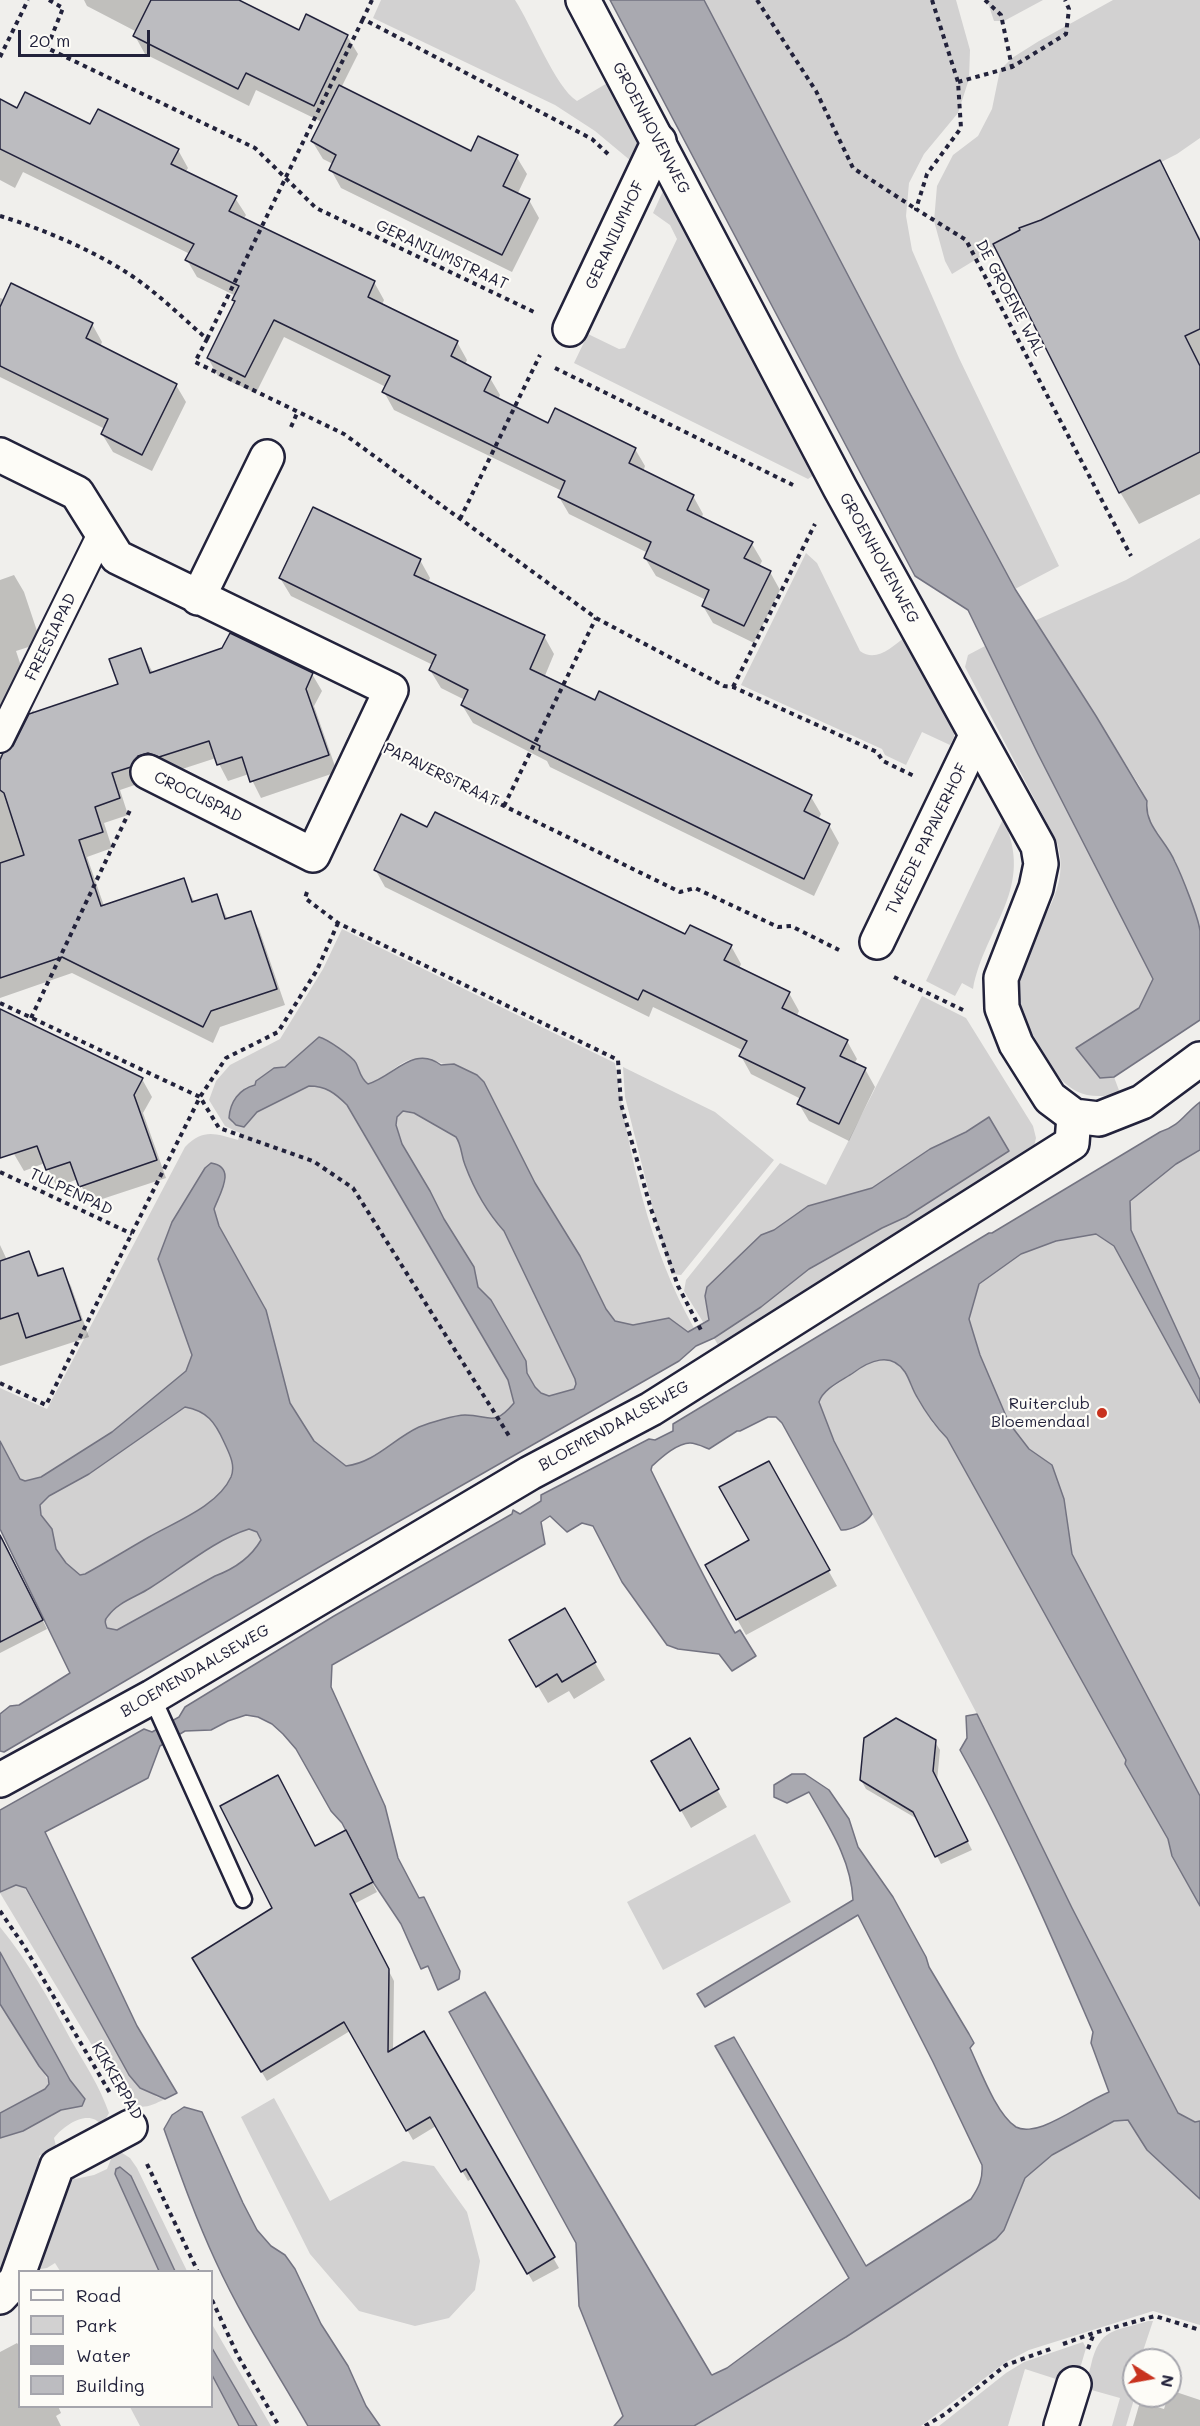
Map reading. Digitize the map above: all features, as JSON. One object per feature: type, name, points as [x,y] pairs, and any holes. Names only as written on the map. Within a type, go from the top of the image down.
[{"type":"street","name":"GROENHOVENWEG","points":[[583,0],[659,141],[830,493],[976,736],[1038,846],[1041,864],[1036,888],[1001,978],[1002,1008],[1016,1044],[1038,1081],[1050,1098],[1074,1116]]},
{"type":"street","name":"GERANIUMHOF","points":[[563,325],[659,141]]},
{"type":"street","name":"PAPAVERSTRAAT","points":[[0,455],[77,493],[117,557],[391,690],[368,739]]},
{"type":"street","points":[[198,597],[267,457]]},
{"type":"street","name":"FREESIAPAD","points":[[0,739],[101,534]]},
{"type":"street","name":"TWEEDE PAPAVERHOF","points":[[881,958],[976,736]]},
{"type":"street","points":[[313,855],[368,739]]},
{"type":"street","name":"CROCUSPAD","points":[[148,772],[313,855]]},
{"type":"street","points":[[1074,1116],[1099,1119],[1142,1102],[1200,1059]]},
{"type":"street","name":"BLOEMENDAALSEWEG","points":[[0,1780],[157,1706],[518,1480],[651,1409],[1072,1143],[1074,1116]]},
{"type":"street","points":[[20,2270],[57,2166],[130,2127]]},
{"type":"street","points":[[0,2297],[16,2280],[18,2274]]},
{"type":"street","points":[[1060,2426],[1074,2384]]},
{"type":"lane","points":[[157,1706],[243,1899]]},
{"type":"path","points":[[0,57],[28,0]]},
{"type":"path","name":"GERANIUMSTRAAT","points":[[49,0],[63,8],[47,48],[255,148],[316,208],[563,325]]},
{"type":"path","points":[[372,0],[195,362],[344,434],[596,618],[724,686],[733,687],[877,752],[883,760],[950,793]]},
{"type":"path","name":"DE GROENE WAL","points":[[757,0],[816,91],[853,168],[966,240],[1131,556]]},
{"type":"path","points":[[916,209],[927,174],[961,128],[958,82],[932,0]]},
{"type":"path","points":[[985,0],[1001,15],[1012,67]]},
{"type":"path","points":[[958,82],[1012,67],[1066,34],[1069,9],[1065,0]]},
{"type":"path","points":[[363,19],[592,139],[639,183]]},
{"type":"path","points":[[0,216],[113,264],[143,284],[207,339]]},
{"type":"path","points":[[563,325],[554,368],[830,493],[733,687]]},
{"type":"path","points":[[460,519],[563,325]]},
{"type":"path","points":[[504,806],[596,618]]},
{"type":"path","name":"PAPAVERSTRAAT","points":[[368,739],[680,892],[695,888],[778,927],[791,926],[843,952]]},
{"type":"path","name":"CROCUSPAD","points":[[30,1018],[148,772]]},
{"type":"path","points":[[313,855],[316,874],[304,898],[338,923],[618,1060],[621,1104],[651,1209],[678,1286],[698,1325]]},
{"type":"path","points":[[0,1383],[46,1405],[200,1097],[226,1058],[278,1032],[317,970],[338,923]]},
{"type":"path","points":[[881,958],[970,1013],[1002,1008]]},
{"type":"path","points":[[0,1003],[200,1097],[219,1128],[313,1161],[353,1188],[516,1447]]},
{"type":"path","name":"TULPENPAD","points":[[0,1172],[132,1234]]},
{"type":"path","name":"KIKKERPAD","points":[[0,1911],[24,1947],[130,2127],[198,2270]]},
{"type":"path","points":[[213,2302],[238,2356],[279,2426]]},
{"type":"green space","points":[[381,0],[515,0],[560,83],[577,101],[609,82],[641,144],[631,161],[595,131],[555,105],[373,18]]},
{"type":"green space","points":[[704,0],[956,0],[970,50],[969,79],[958,113],[924,154],[909,183],[906,216],[912,250],[959,358],[1059,566],[1015,589]]},
{"type":"green space","points":[[987,0],[1043,0],[1004,21],[994,21]]},
{"type":"green space","points":[[1113,0],[1200,0],[1200,138],[1177,154],[1008,240],[952,274],[945,261],[934,221],[937,186],[953,155],[978,136],[992,109],[1000,70],[1012,58],[1039,41]]},
{"type":"green space","points":[[663,191],[667,191],[818,472],[808,479],[574,363],[588,334],[619,349],[625,348],[677,239],[670,225],[653,213]]},
{"type":"green space","points":[[1200,538],[1200,931],[1175,861],[1149,823],[1146,812],[1147,801],[1139,785],[1034,621],[1126,580]]},
{"type":"green space","points":[[806,553],[817,563],[860,651],[872,655],[878,654],[905,637],[954,729],[954,737],[950,745],[922,732],[906,765],[885,755],[882,749],[741,685]]},
{"type":"green space","points":[[985,646],[1153,979],[1139,1008],[1112,1025],[1100,1078],[1114,1077],[1120,1093],[1103,1096],[1089,1095],[1067,1085],[1050,1064],[1031,1031],[1023,1011],[1019,989],[1024,963],[1055,895],[1060,878],[1060,860],[1056,840],[965,667],[968,655]]},
{"type":"green space","points":[[1003,819],[1012,844],[1014,866],[1011,886],[1005,906],[979,966],[973,989],[962,983],[955,996],[926,981]]},
{"type":"green space","points":[[342,929],[615,1063],[627,1132],[643,1200],[665,1266],[694,1328],[688,1332],[669,1318],[633,1325],[615,1321],[535,1183],[484,1082],[436,1061],[417,1058],[404,1062],[368,1084],[354,1060],[319,1037],[285,1067],[274,1068],[255,1085],[245,1088],[237,1096],[230,1111],[232,1123],[244,1127],[257,1112],[309,1086],[330,1091],[346,1104],[508,1380],[515,1403],[506,1413],[490,1420],[464,1415],[358,1464],[346,1466],[314,1441],[290,1403],[266,1310],[219,1226],[214,1209],[226,1179],[158,1259],[193,1355],[187,1371],[112,1432],[41,1477],[25,1481],[20,1479],[0,1441],[0,1388],[47,1409],[185,1147],[198,1137],[210,1134],[238,1140],[240,1133],[225,1126],[209,1100],[216,1081],[230,1065],[280,1039],[323,969]]},
{"type":"green space","points":[[922,996],[966,1018],[1033,1126],[1036,1138],[1033,1151],[718,1345],[714,1338],[761,1307],[809,1269],[906,1217],[1009,1151],[988,1117],[966,1132],[930,1149],[872,1188],[808,1206],[774,1230],[761,1235],[705,1296],[709,1320],[703,1322],[684,1291],[686,1280],[780,1163],[826,1185]]},
{"type":"green space","points":[[623,1067],[715,1112],[774,1160],[681,1275],[672,1274],[659,1233],[625,1097]]},
{"type":"green space","points":[[403,1111],[414,1113],[456,1137],[477,1191],[504,1231],[575,1379],[574,1389],[549,1396],[541,1393],[535,1387],[527,1373],[526,1361],[491,1300],[478,1287],[474,1267],[402,1144],[396,1125],[397,1117]]},
{"type":"green space","points":[[1200,1150],[1200,1380],[1131,1230],[1130,1201],[1176,1164]]},
{"type":"green space","name":"Ruiterclub Bloemendaal","points":[[1096,1234],[1114,1246],[1200,1403],[1200,1796],[1072,1554],[1064,1499],[1052,1465],[1029,1449],[1009,1423],[980,1355],[969,1319],[979,1284],[1021,1254],[1056,1241]]},
{"type":"green space","points":[[882,1359],[894,1361],[905,1372],[915,1395],[933,1423],[947,1438],[1126,1760],[1125,1764],[1168,1839],[1172,1856],[1200,1906],[1200,2121],[1195,2122],[1178,2113],[1072,1908],[977,1714],[826,1424],[820,1407],[821,1395],[871,1361]]},
{"type":"green space","points":[[185,1407],[199,1411],[209,1418],[221,1435],[233,1468],[225,1487],[195,1512],[80,1575],[66,1563],[56,1549],[52,1529],[41,1515],[40,1505],[49,1496],[89,1474]]},
{"type":"green space","points":[[249,1529],[257,1532],[261,1540],[252,1553],[241,1562],[117,1630],[107,1628],[106,1617],[116,1607],[150,1588],[223,1540]]},
{"type":"green space","points":[[755,1834],[791,1902],[663,1970],[627,1902]]},
{"type":"green space","points":[[16,1885],[25,1888],[129,2075],[157,2097],[165,2099],[142,2107],[133,2104],[122,2095],[0,1893]]},
{"type":"green space","points":[[0,1927],[47,1996],[97,2085],[109,2113],[102,2126],[91,2118],[71,2123],[54,2138],[56,2146],[39,2156],[46,2174],[0,2288],[0,2138],[23,2131],[61,2110],[82,2106],[79,2091],[70,2080],[0,1952]]},
{"type":"green space","points":[[0,2004],[49,2084],[45,2089],[0,2113]]},
{"type":"green space","points":[[274,2098],[330,2201],[403,2161],[434,2166],[467,2212],[480,2261],[475,2290],[449,2318],[415,2326],[359,2311],[310,2254],[241,2117]]},
{"type":"green space","points":[[1128,2120],[1147,2150],[1200,2199],[1200,2325],[1153,2311],[1029,2350],[1006,2362],[921,2426],[694,2426],[846,2337],[996,2239],[1004,2230],[1025,2178],[1052,2155],[1114,2121]]},
{"type":"green space","points":[[119,2151],[130,2158],[137,2168],[187,2270],[175,2270],[131,2176],[115,2174],[159,2270],[59,2270],[55,2263],[47,2268],[28,2270],[56,2189],[73,2175],[75,2179],[94,2175],[107,2169],[111,2159],[109,2153]]},
{"type":"green space","points":[[1153,2321],[1144,2348],[1122,2348],[1122,2408],[1131,2408],[1126,2426],[1112,2426],[1120,2398],[1088,2389],[1087,2383],[1099,2344],[1104,2337],[1117,2330]]},
{"type":"green space","points":[[213,2326],[271,2426],[257,2426],[213,2350]]},
{"type":"green space","points":[[1083,2342],[1086,2348],[1077,2379],[1058,2373],[1056,2379],[1025,2369],[1008,2426],[939,2426],[1006,2373],[1024,2362]]},
{"type":"green space","points":[[213,2377],[239,2426],[140,2426],[131,2408],[213,2408]]},
{"type":"water","points":[[610,0],[704,0],[1015,589],[1147,801],[1149,818],[1178,868],[1199,926],[1200,1020],[1114,1077],[1100,1078],[1076,1048],[1139,1008],[1153,979],[1038,754],[968,610],[915,576]]},
{"type":"water","points":[[319,1037],[354,1060],[368,1084],[404,1064],[422,1058],[441,1065],[454,1064],[477,1075],[484,1082],[535,1183],[580,1256],[606,1309],[615,1321],[633,1325],[669,1318],[688,1332],[709,1320],[705,1296],[707,1287],[761,1235],[774,1230],[808,1206],[872,1188],[930,1149],[966,1132],[989,1117],[1009,1151],[906,1217],[809,1269],[761,1307],[714,1338],[696,1346],[679,1361],[328,1562],[4,1752],[0,1751],[0,1714],[10,1706],[19,1705],[70,1673],[0,1529],[0,1441],[20,1479],[25,1481],[41,1477],[112,1432],[186,1371],[192,1355],[158,1259],[172,1222],[205,1168],[211,1163],[219,1165],[225,1175],[223,1188],[214,1209],[219,1226],[266,1310],[290,1403],[314,1441],[346,1466],[357,1464],[423,1425],[461,1415],[496,1418],[514,1403],[508,1380],[347,1105],[330,1091],[309,1086],[257,1112],[244,1127],[236,1125],[229,1118],[233,1102],[240,1093],[255,1085],[256,1081],[274,1068],[285,1067]],"holes":[[[403,1111],[414,1113],[456,1137],[477,1191],[486,1208],[504,1231],[575,1379],[574,1389],[549,1396],[541,1393],[535,1387],[527,1373],[526,1361],[491,1300],[478,1287],[474,1267],[402,1144],[396,1125],[397,1117]],[[185,1407],[199,1411],[214,1423],[228,1450],[233,1468],[225,1487],[206,1505],[80,1575],[66,1563],[56,1549],[52,1529],[41,1515],[40,1505],[49,1496],[89,1474]],[[249,1529],[257,1532],[261,1540],[252,1553],[229,1570],[117,1630],[107,1628],[106,1619],[117,1607],[150,1588],[210,1547]]]},
{"type":"water","points":[[1200,1102],[1200,1150],[1176,1164],[1130,1201],[1131,1230],[1200,1380],[1200,1403],[1114,1246],[1096,1234],[1056,1241],[1021,1254],[979,1284],[969,1319],[980,1355],[1009,1423],[1029,1449],[1052,1465],[1064,1499],[1072,1554],[1200,1796],[1200,1906],[1172,1856],[1168,1839],[1125,1764],[1126,1760],[947,1438],[915,1394],[905,1372],[893,1362],[880,1360],[866,1365],[833,1386],[824,1393],[819,1402],[834,1441],[872,1514],[858,1525],[841,1530],[782,1423],[776,1417],[768,1417],[737,1431],[709,1449],[692,1443],[680,1445],[652,1466],[651,1470],[724,1613],[735,1633],[740,1630],[756,1656],[732,1671],[719,1654],[678,1649],[667,1645],[622,1582],[593,1526],[582,1523],[567,1532],[550,1516],[541,1522],[545,1544],[332,1665],[331,1687],[385,1806],[398,1858],[419,1898],[424,1897],[460,1971],[459,1979],[438,1990],[428,1966],[421,1969],[401,1924],[373,1882],[342,1823],[331,1811],[296,1749],[272,1724],[258,1717],[246,1715],[211,1730],[185,1731],[160,1746],[148,1778],[45,1832],[137,2026],[177,2093],[165,2099],[140,2088],[129,2075],[26,1888],[16,1885],[0,1892],[0,1810],[144,1729],[152,1732],[179,1717],[185,1707],[334,1616],[512,1514],[513,1510],[520,1514],[541,1501],[541,1495],[649,1439],[655,1440],[673,1431],[673,1424],[989,1233],[1173,1126]]},
{"type":"water","points":[[977,1714],[1072,1908],[1178,2113],[1195,2122],[1200,2121],[1200,2199],[1147,2150],[1128,2120],[1114,2121],[1052,2155],[1025,2178],[1004,2230],[996,2239],[846,2337],[694,2426],[614,2426],[623,2416],[579,2306],[576,2243],[449,2012],[485,1992],[711,2374],[727,2368],[849,2278],[715,2046],[734,2037],[866,2266],[971,2199],[982,2175],[982,2165],[933,2062],[858,1915],[705,2007],[697,1994],[853,1900],[843,1857],[809,1792],[787,1803],[774,1797],[774,1785],[792,1774],[805,1774],[829,1790],[849,1819],[858,1847],[893,1897],[926,1957],[929,1967],[974,2043],[970,2048],[995,2102],[1009,2121],[1022,2129],[1040,2127],[1109,2092],[1091,2043],[1093,2032],[1014,1854],[960,1750],[967,1738],[966,1716]]},
{"type":"water","points":[[0,1952],[70,2080],[85,2099],[82,2106],[61,2110],[23,2131],[0,2138],[0,2113],[45,2089],[49,2084],[48,2077],[0,2004]]},
{"type":"water","points":[[184,2107],[202,2112],[257,2230],[271,2246],[285,2255],[295,2269],[321,2324],[348,2366],[366,2406],[380,2426],[308,2426],[226,2283],[188,2196],[164,2129],[172,2115]]},
{"type":"water","points":[[120,2167],[131,2176],[175,2270],[159,2270],[115,2174],[116,2169]]},
{"type":"water","points":[[213,2350],[257,2426],[239,2426],[213,2377]]},
{"type":"building","points":[[151,0],[239,0],[299,30],[306,14],[348,35],[314,106],[246,73],[238,89],[133,36]]},
{"type":"building","points":[[339,85],[471,151],[478,136],[518,155],[503,186],[530,199],[502,255],[329,170],[336,155],[311,141]]},
{"type":"building","points":[[25,92],[90,124],[98,109],[179,149],[171,164],[237,196],[229,211],[375,281],[368,297],[458,341],[451,356],[491,377],[484,391],[548,423],[555,408],[636,448],[629,463],[694,495],[687,510],[753,542],[744,558],[771,571],[744,626],[702,606],[709,590],[644,558],[651,542],[558,497],[565,481],[382,392],[390,376],[274,320],[245,377],[207,358],[235,301],[232,300],[239,286],[185,260],[194,244],[0,149],[0,99],[17,108]]},
{"type":"building","points":[[1160,160],[1200,241],[1200,329],[1185,336],[1200,366],[1200,452],[1119,493],[993,244],[1020,230],[1019,228],[1041,220]]},
{"type":"building","points":[[11,283],[93,323],[86,338],[177,384],[142,455],[101,434],[108,419],[0,366],[0,307]]},
{"type":"building","points":[[313,507],[421,559],[414,575],[545,635],[530,669],[595,700],[599,691],[812,795],[804,811],[830,824],[804,879],[539,750],[540,746],[461,705],[468,690],[429,670],[436,655],[279,578]]},
{"type":"building","points":[[230,633],[313,673],[306,689],[329,755],[250,782],[242,757],[217,765],[209,741],[159,757],[148,753],[138,756],[131,767],[112,773],[120,798],[95,807],[103,832],[79,840],[101,906],[184,878],[192,902],[217,894],[225,919],[251,911],[277,989],[211,1011],[203,1027],[62,957],[0,978],[0,863],[24,855],[4,793],[0,790],[0,760],[3,753],[13,746],[29,714],[118,684],[109,659],[141,648],[150,673],[222,648]]},
{"type":"building","points":[[435,812],[685,934],[690,925],[732,945],[724,960],[790,992],[782,1008],[848,1040],[840,1056],[866,1068],[839,1124],[797,1104],[805,1088],[739,1056],[747,1041],[643,990],[638,1000],[374,870],[401,814],[427,827]]},
{"type":"building","points":[[0,1009],[143,1078],[134,1095],[157,1160],[79,1187],[70,1162],[46,1170],[37,1146],[0,1158]]},
{"type":"building","points":[[29,1251],[38,1276],[63,1268],[81,1320],[26,1338],[18,1313],[0,1319],[0,1261]]},
{"type":"building","points":[[769,1461],[830,1570],[736,1620],[705,1565],[749,1540],[719,1487]]},
{"type":"building","points":[[0,1535],[43,1620],[0,1642]]},
{"type":"building","points":[[565,1608],[596,1662],[562,1682],[557,1674],[536,1687],[509,1640]]},
{"type":"building","points":[[896,1718],[936,1740],[933,1771],[968,1841],[935,1857],[913,1812],[860,1780],[864,1738]]},
{"type":"building","points":[[690,1738],[719,1789],[680,1811],[651,1761]]},
{"type":"building","points":[[278,1775],[315,1846],[346,1830],[373,1882],[350,1894],[389,1969],[388,2052],[424,2031],[555,2257],[527,2274],[466,2169],[461,2172],[430,2117],[406,2131],[344,2022],[261,2072],[192,1958],[272,1908],[220,1806]]},
{"type":"place","name":"Ruiterclub Bloemendaal","points":[[1102,1413]]}]
